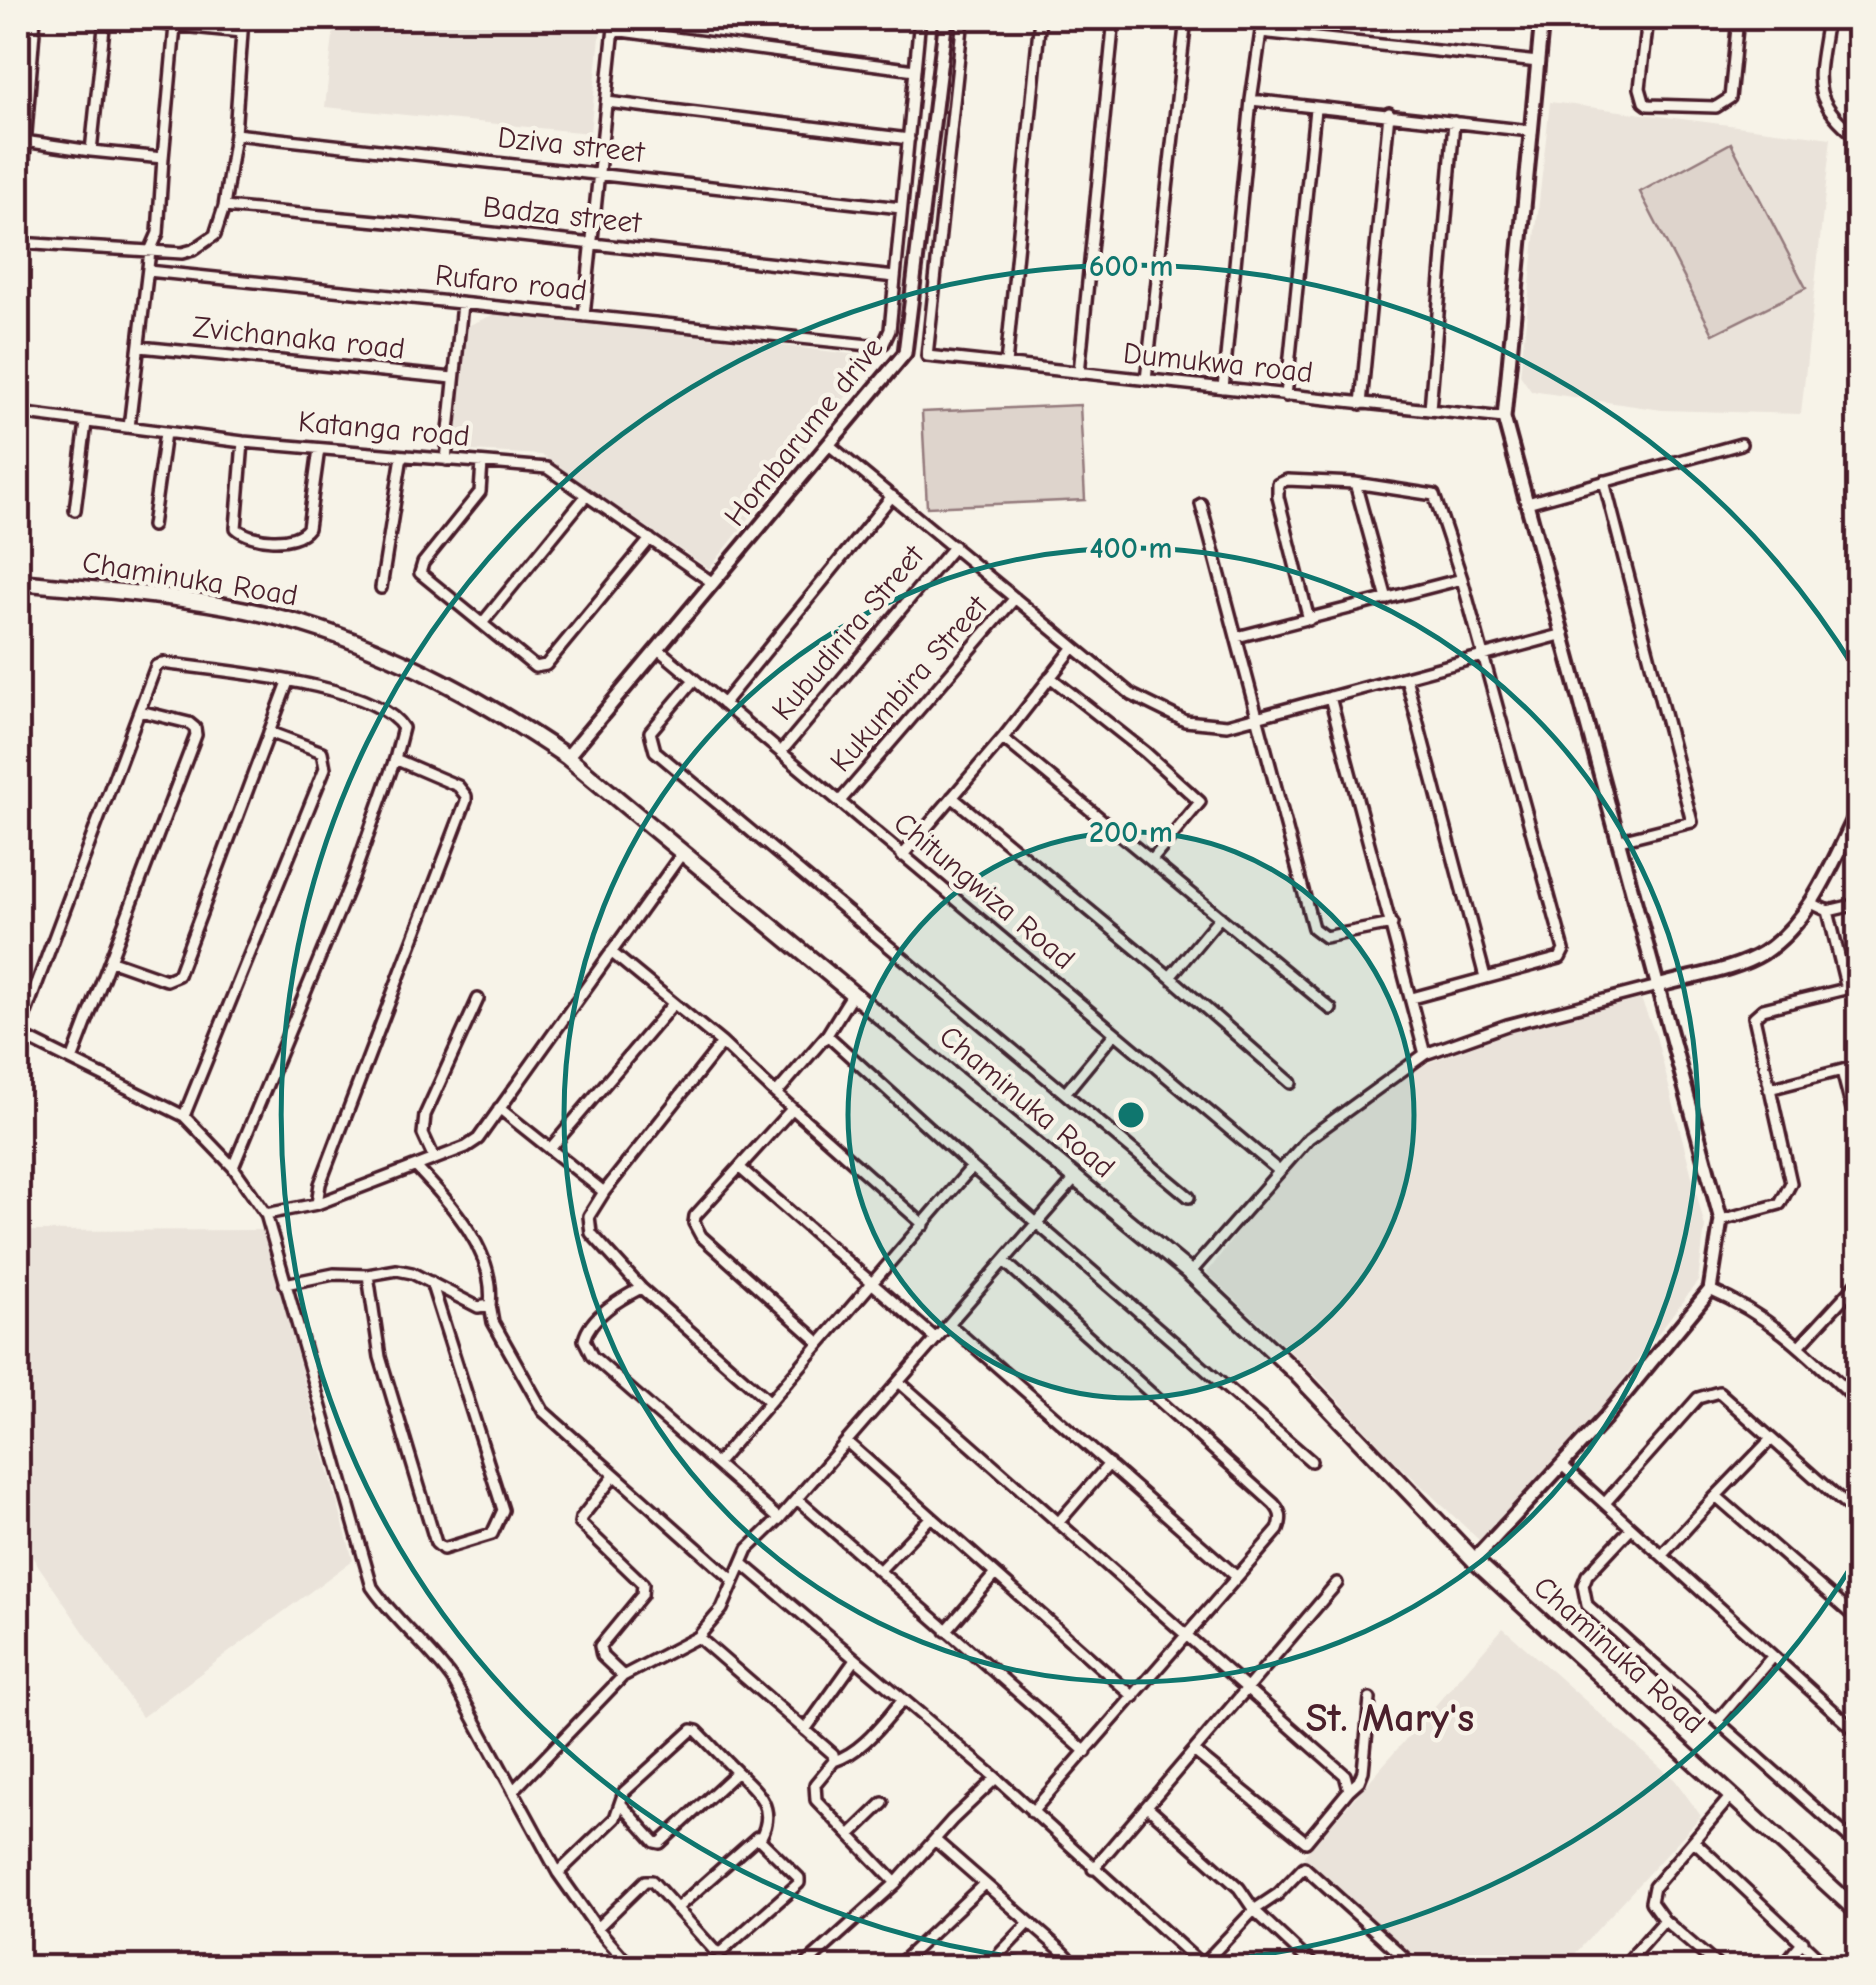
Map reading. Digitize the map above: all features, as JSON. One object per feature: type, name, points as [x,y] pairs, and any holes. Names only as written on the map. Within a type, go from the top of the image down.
[{"type":"main road","name":"Chaminuka Road","points":[[18,582],[198,602],[302,624],[450,684],[567,758],[1190,1273],[1295,1372],[1474,1560],[1858,1912]]},
{"type":"street","points":[[18,234],[35,18]]},
{"type":"street","points":[[91,151],[105,18],[242,32]]},
{"type":"street","points":[[18,243],[182,253],[215,235],[224,207],[235,134],[244,18]]},
{"type":"street","points":[[584,316],[616,18]]},
{"type":"street","points":[[895,277],[920,18]]},
{"type":"street","name":"Hombarume drive","points":[[567,758],[906,354],[946,18]]},
{"type":"street","name":"Dumukwa road","points":[[963,18],[928,356],[1504,418]]},
{"type":"street","points":[[1006,364],[1040,18]]},
{"type":"street","points":[[1080,373],[1114,18]]},
{"type":"street","points":[[1146,380],[1186,18]]},
{"type":"street","points":[[1223,388],[1251,100],[1263,18]]},
{"type":"street","points":[[1474,1560],[1606,1418],[1710,1290],[1721,1220],[1504,418],[1542,18]]},
{"type":"street","points":[[1648,18],[1640,88],[1644,102],[1716,108],[1730,98],[1738,18]]},
{"type":"street","points":[[1828,18],[1818,89],[1832,115],[1858,138]]},
{"type":"street","points":[[128,427],[150,251],[158,233],[174,26]]},
{"type":"street","points":[[614,30],[916,70]]},
{"type":"street","points":[[1261,32],[1538,62]]},
{"type":"street","points":[[1251,100],[1531,131]]},
{"type":"street","points":[[606,102],[909,139]]},
{"type":"street","points":[[1286,396],[1315,109]]},
{"type":"street","points":[[1361,404],[1389,113]]},
{"type":"street","points":[[1430,409],[1454,122]]},
{"type":"street","name":"Dziva street","points":[[235,134],[901,208]]},
{"type":"street","points":[[24,141],[163,158]]},
{"type":"street","name":"Badza street","points":[[224,207],[895,277]]},
{"type":"street","name":"Rufaro road","points":[[148,271],[868,345],[884,343],[890,330],[895,277]]},
{"type":"street","points":[[446,460],[462,304]]},
{"type":"street","name":"Zvichanaka road","points":[[140,347],[453,378]]},
{"type":"street","name":"Katanga road","points":[[18,413],[242,442],[547,468],[714,583]]},
{"type":"street","points":[[75,510],[86,423]]},
{"type":"street","points":[[152,526],[166,433]]},
{"type":"street","points":[[242,442],[236,528],[243,534],[287,540],[301,536],[308,528],[320,449]]},
{"type":"street","points":[[828,444],[1132,696],[1185,722],[1227,724],[1258,717],[1564,634]]},
{"type":"street","points":[[1526,503],[1741,444]]},
{"type":"street","points":[[380,588],[402,456]]},
{"type":"street","points":[[482,463],[480,492],[423,562],[420,572],[532,664],[541,667],[650,539]]},
{"type":"street","points":[[1309,620],[1278,498],[1278,484],[1287,480],[1355,482],[1434,495],[1462,579],[1564,950],[1560,958],[1412,998]]},
{"type":"street","points":[[1604,481],[1692,822],[1620,840]]},
{"type":"street","points":[[1355,482],[1387,599]]},
{"type":"street","points":[[484,622],[586,496]]},
{"type":"street","points":[[723,704],[892,496]]},
{"type":"street","points":[[1201,504],[1313,928],[1326,937],[1392,924]]},
{"type":"street","name":"Kubudirira Street","points":[[781,752],[954,546]]},
{"type":"street","points":[[1237,637],[1462,579]]},
{"type":"street","name":"Kukumbira Street","points":[[840,802],[1016,598]]},
{"type":"street","points":[[902,856],[1003,738],[1074,647]]},
{"type":"street","name":"Chitungwiza Road","points":[[658,649],[1278,1170]]},
{"type":"street","points":[[233,1167],[347,893],[403,732],[397,720],[344,692],[159,664],[18,1034],[184,1116],[233,1167],[266,1214],[372,1587],[454,1682],[558,1873],[597,1928],[632,1968]]},
{"type":"street","points":[[1050,677],[1145,752],[1200,802],[1152,860]]},
{"type":"street","points":[[1406,678],[1485,977]]},
{"type":"street","points":[[694,681],[650,732],[655,751],[1189,1197]]},
{"type":"street","points":[[112,961],[166,980],[176,978],[288,682]]},
{"type":"street","points":[[1330,697],[1425,1054]]},
{"type":"street","points":[[72,1060],[196,735],[190,723],[140,710]]},
{"type":"street","points":[[184,1116],[325,768],[322,752],[269,732]]},
{"type":"street","points":[[1003,738],[1331,1010]]},
{"type":"street","points":[[318,1204],[320,1184],[466,801],[458,786],[395,759]]},
{"type":"street","points":[[952,797],[1291,1083]]},
{"type":"street","points":[[1190,1273],[1308,1138],[1425,1054],[1508,1024],[1658,986],[1762,953],[1812,903],[1858,811]]},
{"type":"street","points":[[266,1214],[318,1204],[478,1139],[683,852]]},
{"type":"street","points":[[1812,903],[1828,911],[1858,904]]},
{"type":"street","points":[[1721,1220],[1780,1204],[1791,1183],[1754,1017],[1763,1009],[1853,987],[1828,911]]},
{"type":"street","points":[[1170,977],[1220,917]]},
{"type":"street","points":[[610,952],[722,1043],[924,1225]]},
{"type":"street","points":[[776,1094],[828,1034],[853,993]]},
{"type":"street","points":[[434,1158],[423,1134],[425,1115],[478,999]]},
{"type":"street","points":[[550,1149],[673,1004]]},
{"type":"street","points":[[828,1034],[972,1167],[1311,1461]]},
{"type":"street","points":[[1066,1092],[1114,1034]]},
{"type":"street","points":[[722,1043],[604,1192],[589,1216],[591,1233],[641,1288],[769,1401]]},
{"type":"street","points":[[1769,1089],[1858,1066]]},
{"type":"street","points":[[1842,1071],[1858,1132]]},
{"type":"street","points":[[499,1108],[604,1192]]},
{"type":"street","points":[[792,1109],[695,1216],[696,1230],[819,1342]]},
{"type":"street","points":[[416,1166],[450,1202],[466,1226],[492,1282],[493,1322],[525,1376],[535,1402],[734,1580]]},
{"type":"street","points":[[717,1463],[972,1167]]},
{"type":"street","points":[[740,1168],[936,1339]]},
{"type":"street","points":[[513,1791],[622,1676],[698,1637],[722,1609],[748,1549],[797,1499],[1076,1179]]},
{"type":"street","points":[[1005,1262],[1280,1512],[1278,1530],[1032,1812]]},
{"type":"street","points":[[284,1284],[334,1274],[402,1270],[478,1306],[490,1305]]},
{"type":"street","points":[[368,1275],[380,1357],[436,1543],[443,1549],[492,1534],[503,1510],[430,1282]]},
{"type":"street","points":[[1799,1346],[1857,1287]]},
{"type":"street","points":[[641,1288],[614,1303],[586,1332],[586,1348],[779,1519]]},
{"type":"street","points":[[1710,1290],[1759,1313],[1858,1402]]},
{"type":"street","points":[[950,1326],[1237,1577]]},
{"type":"street","points":[[898,1382],[1344,1775],[1349,1790]]},
{"type":"street","points":[[1605,1502],[1698,1398],[1719,1392],[1858,1516]]},
{"type":"street","points":[[1662,1555],[1771,1439]]},
{"type":"street","points":[[847,1442],[1134,1696]]},
{"type":"street","points":[[1058,1523],[1109,1464]]},
{"type":"street","points":[[1562,1465],[1858,1733]]},
{"type":"street","points":[[616,1475],[580,1524],[643,1584],[642,1595],[600,1646],[602,1656],[622,1676]]},
{"type":"street","points":[[1716,1496],[1858,1620]]},
{"type":"street","points":[[797,1499],[1086,1752]]},
{"type":"street","points":[[878,1571],[931,1517]]},
{"type":"street","points":[[1631,1528],[1587,1575],[1582,1586],[1587,1604],[1858,1846]]},
{"type":"street","points":[[744,1564],[996,1778],[1204,1966],[1254,1910],[1278,1894],[1304,1867],[1416,1968]]},
{"type":"street","points":[[946,1631],[996,1574]]},
{"type":"street","points":[[1093,1869],[1336,1583]]},
{"type":"street","points":[[698,1637],[833,1754],[834,1761]]},
{"type":"street","points":[[1718,1720],[1772,1656]]},
{"type":"street","points":[[805,1730],[855,1660]]},
{"type":"street","points":[[1195,1752],[1306,1842],[1363,1771],[1370,1699]]},
{"type":"street","points":[[896,1883],[816,1800],[813,1792],[834,1761],[845,1758],[863,1743],[902,1700]]},
{"type":"street","points":[[558,1873],[615,1818],[624,1792],[692,1730],[698,1730],[766,1804],[766,1826],[760,1837]]},
{"type":"street","points":[[621,1804],[654,1842],[660,1843],[737,1772]]},
{"type":"street","points":[[802,1968],[896,1883],[996,1778]]},
{"type":"street","points":[[1720,1967],[1664,1920],[1651,1902],[1654,1887],[1732,1795]]},
{"type":"street","points":[[850,1835],[883,1804]]},
{"type":"street","points":[[1147,1806],[1239,1888],[1254,1910],[1316,1968]]},
{"type":"street","points":[[597,1928],[645,1881],[652,1880],[714,1950],[723,1952],[799,1884],[798,1876],[760,1837]]},
{"type":"street","points":[[677,1908],[754,1838],[760,1837]]},
{"type":"street","points":[[936,1840],[1068,1957],[1070,1968]]},
{"type":"street","points":[[1694,1841],[1830,1968]]},
{"type":"street","points":[[896,1968],[984,1884]]},
{"type":"street","points":[[1622,1968],[1664,1920]]},
{"type":"street","points":[[986,1968],[1029,1923]]},
{"type":"street","points":[[1782,1968],[1803,1941]]},
{"type":"shaded area","points":[[335,18],[602,18],[590,133],[325,107]]},
{"type":"shaded area","points":[[1550,102],[1831,138],[1801,414],[1662,410],[1531,391],[1520,375]]},
{"type":"shaded area","points":[[1731,143],[1806,288],[1713,334],[1640,192]]},
{"type":"shaded area","points":[[499,312],[868,356],[853,388],[709,569],[541,455],[453,450],[465,327]]},
{"type":"shaded area","points":[[1080,405],[1085,500],[927,507],[922,412]]},
{"type":"shaded area","points":[[1641,999],[1656,1036],[1705,1227],[1698,1281],[1602,1407],[1479,1540],[1207,1273],[1314,1129],[1430,1062],[1511,1032]]},
{"type":"shaded area","points":[[263,1230],[353,1560],[142,1717],[18,1536],[18,1231]]},
{"type":"shaded area","points":[[1503,1628],[1675,1780],[1701,1816],[1563,1967],[1427,1967],[1303,1857]]},
{"type":"district","name":"St. Mary's","points":[[1390,1718]]}]
